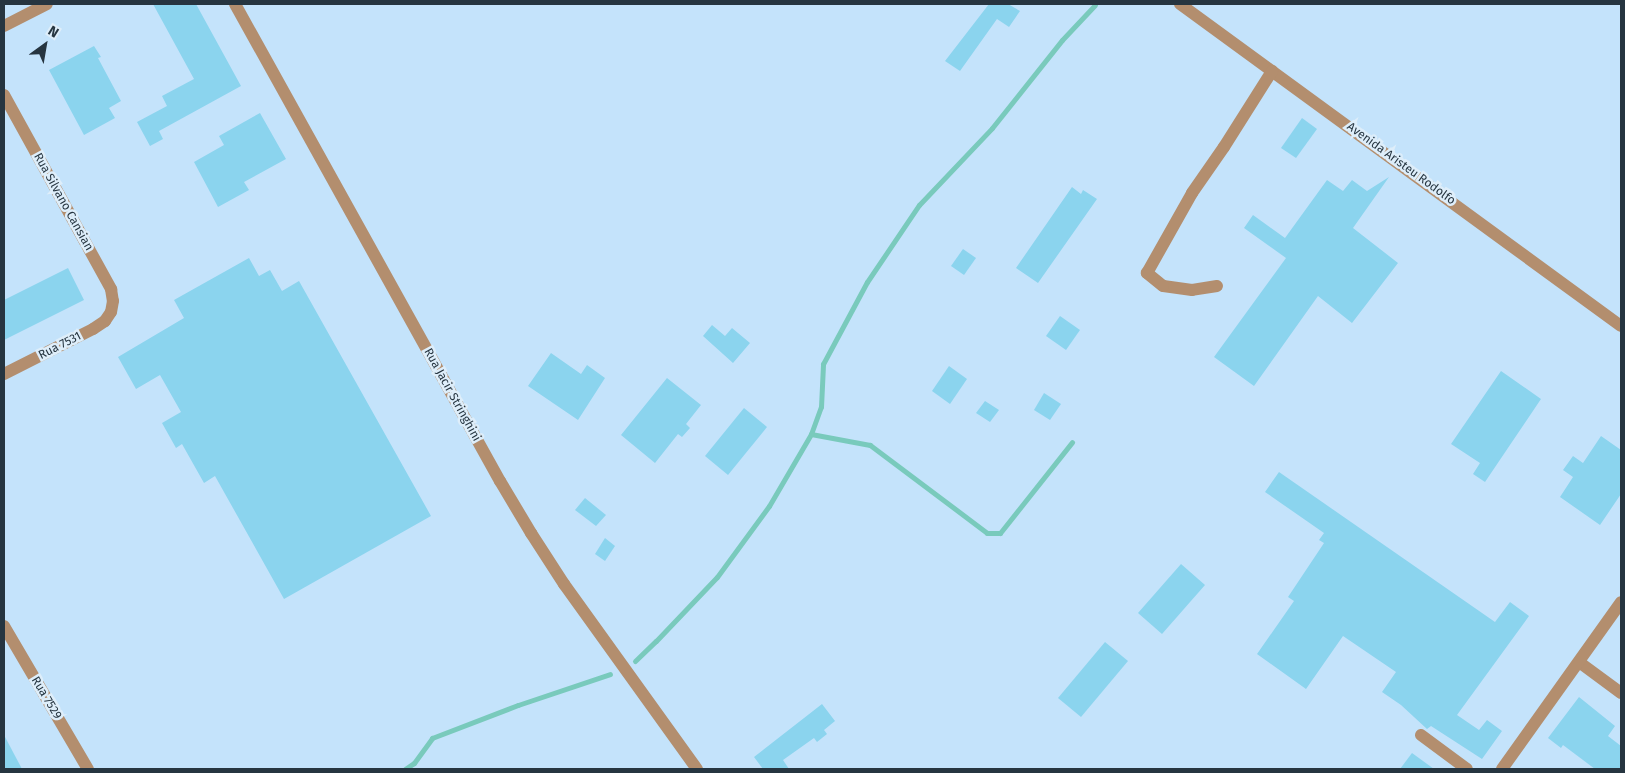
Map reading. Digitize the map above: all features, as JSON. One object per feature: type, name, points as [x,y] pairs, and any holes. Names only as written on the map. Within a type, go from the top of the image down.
[{"type":"street","points":[[4,26],[47,4]]},
{"type":"street","name":"Rua Jacir Stringhini","points":[[236,4],[526,525],[574,599],[697,769]]},
{"type":"street","name":"Avenida Aristeu Rodolfo","points":[[1180,4],[1621,326]]},
{"type":"street","points":[[1217,286],[1192,290],[1163,286],[1147,273],[1192,193],[1224,147],[1272,71]]},
{"type":"street","name":"Rua Silvano Cansian","points":[[4,95],[110,289],[113,301],[111,312]]},
{"type":"street","name":"Rua 7531","points":[[4,374],[93,329],[105,321],[111,312]]},
{"type":"street","points":[[1502,769],[1621,602]]},
{"type":"street","name":"Rua 7529","points":[[4,626],[88,769]]},
{"type":"street","points":[[1579,662],[1621,693]]},
{"type":"street","points":[[1421,735],[1467,769]]},
{"type":"building","points":[[153,4],[196,4],[241,86],[159,131],[163,139],[150,146],[137,122],[167,106],[162,96],[194,79]]},
{"type":"building","points":[[989,4],[1008,4],[1020,11],[1009,27],[997,19],[960,71],[945,61]]},
{"type":"building","points":[[94,46],[101,57],[98,58],[121,101],[109,108],[115,118],[84,135],[49,70]]},
{"type":"building","points":[[260,113],[286,159],[244,182],[249,190],[218,207],[194,162],[224,145],[219,136]]},
{"type":"building","points":[[1302,118],[1317,129],[1296,158],[1281,148]]},
{"type":"building","points":[[1389,177],[1353,228],[1398,263],[1352,323],[1318,296],[1254,386],[1214,357],[1286,258],[1244,228],[1253,215],[1285,238],[1327,180],[1343,191],[1352,180],[1367,191]]},
{"type":"building","points":[[1072,187],[1081,194],[1083,190],[1097,199],[1038,283],[1016,268]]},
{"type":"building","points":[[963,249],[976,258],[964,275],[951,266]]},
{"type":"building","points":[[249,258],[259,276],[270,270],[282,291],[299,281],[431,516],[284,599],[215,476],[204,483],[182,444],[176,448],[162,423],[181,412],[160,375],[136,389],[118,357],[184,318],[174,300]]},
{"type":"building","points":[[68,268],[84,300],[4,340],[4,300]]},
{"type":"building","points":[[1060,316],[1080,330],[1066,350],[1046,336]]},
{"type":"building","points":[[712,325],[725,336],[732,328],[750,343],[733,363],[703,336]]},
{"type":"building","points":[[551,353],[581,374],[587,365],[605,378],[578,420],[528,386]]},
{"type":"building","points":[[949,366],[967,379],[950,404],[932,391]]},
{"type":"building","points":[[1501,371],[1541,399],[1485,482],[1473,474],[1480,463],[1451,444]]},
{"type":"building","points":[[667,378],[701,405],[686,424],[690,428],[682,437],[678,434],[655,463],[621,435]]},
{"type":"building","points":[[1044,393],[1061,404],[1050,420],[1034,410]]},
{"type":"building","points":[[985,401],[999,410],[990,422],[976,413]]},
{"type":"building","points":[[744,408],[767,427],[728,475],[705,456]]},
{"type":"building","points":[[1601,436],[1621,450],[1621,494],[1600,525],[1560,497],[1573,477],[1563,470],[1573,456],[1583,463]]},
{"type":"building","points":[[1279,472],[1495,622],[1510,602],[1529,616],[1457,715],[1479,730],[1487,720],[1502,731],[1482,759],[1431,726],[1427,729],[1401,705],[1382,692],[1396,672],[1343,636],[1306,689],[1257,654],[1294,601],[1288,597],[1324,543],[1319,540],[1324,533],[1265,492]]},
{"type":"building","points":[[585,498],[606,515],[596,526],[575,510]]},
{"type":"building","points":[[605,538],[615,546],[605,561],[595,554]]},
{"type":"building","points":[[1181,564],[1205,585],[1162,634],[1138,613]]},
{"type":"building","points":[[1105,642],[1128,661],[1081,717],[1058,698]]},
{"type":"building","points":[[1579,697],[1615,726],[1608,736],[1621,746],[1621,769],[1595,769],[1563,745],[1561,748],[1548,738]]},
{"type":"building","points":[[822,704],[835,721],[824,730],[827,734],[817,742],[814,738],[783,760],[789,769],[763,769],[754,757]]},
{"type":"building","points":[[4,735],[22,769],[4,769]]},
{"type":"building","points":[[1412,753],[1434,769],[1400,769]]},
{"type":"waterway","points":[[635,661],[717,577],[769,506],[811,434],[821,407],[823,364],[867,282],[919,205],[992,128],[1062,40],[1095,5]]},
{"type":"waterway","points":[[811,434],[870,445],[987,533],[1000,533],[1072,442]]},
{"type":"waterway","points":[[405,769],[414,763],[432,738],[518,705],[610,674]]}]
